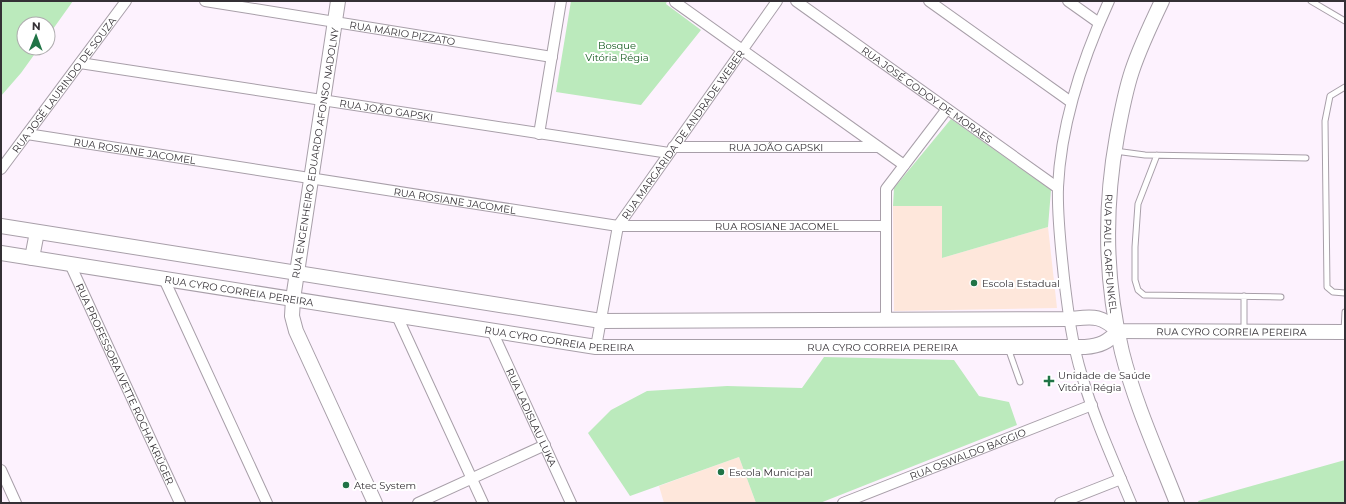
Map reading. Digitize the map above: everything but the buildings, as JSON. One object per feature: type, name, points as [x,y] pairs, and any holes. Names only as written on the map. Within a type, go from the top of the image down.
[{"type":"street","name":"RUA JOSÉ LAURINDO DE SOUZA","points":[[1,169],[126,1]]},
{"type":"street","name":"RUA MÁRIO PIZZATO","points":[[205,1],[552,57]]},
{"type":"street","name":"RUA ENGENHEIRO EDUARDO AFONSO NADOLNY","points":[[338,1],[293,299],[292,316],[296,330],[375,503]]},
{"type":"street","points":[[540,134],[561,1]]},
{"type":"street","name":"RUA MARGARIDA DE ANDRADE WEBER","points":[[596,347],[618,226],[777,1]]},
{"type":"street","name":"RUA JOSÉ GODOY DE MORAES","points":[[796,1],[1058,188]]},
{"type":"street","points":[[929,1],[1071,102]]},
{"type":"street","points":[[1068,1],[1099,23]]},
{"type":"street","points":[[1109,1],[1079,75],[1071,102],[1062,148],[1058,188],[1060,235],[1069,319],[1074,347],[1082,377],[1092,405],[1130,503]]},
{"type":"street","name":"RUA PAUL GARFUNKEL","points":[[1162,1],[1146,35],[1125,96],[1114,151],[1108,196],[1107,247],[1110,280],[1124,359],[1136,397],[1177,503]]},
{"type":"street","points":[[676,2],[904,165]]},
{"type":"street","name":"RUA JOÃO GAPSKI","points":[[80,63],[540,134],[671,150],[878,147]]},
{"type":"street","points":[[886,320],[886,189],[947,109]]},
{"type":"street","name":"RUA ROSIANE JACOMEL","points":[[27,134],[618,226],[886,226]]},
{"type":"street","points":[[1,226],[601,321],[1069,319],[1092,317],[1101,318],[1118,331]]},
{"type":"street","points":[[32,258],[36,232]]},
{"type":"street","name":"RUA CYRO CORREIA PEREIRA","points":[[1,254],[596,347],[1074,347],[1095,346],[1104,343],[1118,331],[1344,332]]},
{"type":"street","name":"RUA PROFESSORA IVETTE ROCHA KRÜGER","points":[[70,264],[180,503]]},
{"type":"street","points":[[164,279],[267,503]]},
{"type":"street","points":[[397,316],[483,503]]},
{"type":"street","name":"RUA LADISLAU LUKA","points":[[492,331],[571,503]]},
{"type":"street","name":"RUA OSWALDO BAGGIO","points":[[843,503],[1092,405]]},
{"type":"street","points":[[418,503],[545,445]]},
{"type":"street","points":[[1,470],[16,503]]},
{"type":"street","points":[[1060,503],[1121,479]]},
{"type":"lane","points":[[1312,1],[1345,21]]},
{"type":"lane","points":[[1345,87],[1330,96],[1325,121],[1327,287],[1333,292],[1345,293]]},
{"type":"lane","points":[[1114,151],[1157,155],[1306,158]]},
{"type":"lane","points":[[1157,155],[1138,204],[1135,247],[1135,280],[1138,290],[1144,295],[1281,297]]},
{"type":"lane","points":[[1244,296],[1244,332]]},
{"type":"lane","points":[[1344,332],[1345,312]]},
{"type":"lane","points":[[1007,347],[1020,382]]},
{"type":"shaded area","name":"Escola Estadual","points":[[893,206],[942,206],[942,258],[1048,227],[1057,308],[894,311]]},
{"type":"shaded area","name":"Escola Municipal","points":[[739,457],[756,503],[664,503],[659,486]]},
{"type":"green space","points":[[1,1],[73,1],[56,25],[56,16],[16,16],[16,56],[33,56],[1,96]]},
{"type":"green space","name":"Bosque Vitória Régia","points":[[571,1],[667,1],[666,4],[701,30],[641,105],[556,92]]},
{"type":"green space","points":[[951,119],[1051,190],[1048,227],[942,258],[942,206],[893,206],[894,188]]},
{"type":"green space","points":[[824,357],[954,360],[979,396],[1009,402],[1017,425],[820,503],[756,503],[739,457],[630,496],[588,433],[611,410],[647,391],[727,386],[802,388]]},
{"type":"green space","points":[[1345,460],[1345,503],[1199,503],[1198,501]]},
{"type":"place","name":"Escola Estadual","points":[[974,283]]},
{"type":"place","name":"Unidade de Saúde Vitória Régia","points":[[1049,381]]},
{"type":"place","name":"Escola Municipal","points":[[721,472]]},
{"type":"place","name":"Atec System","points":[[346,485]]}]
